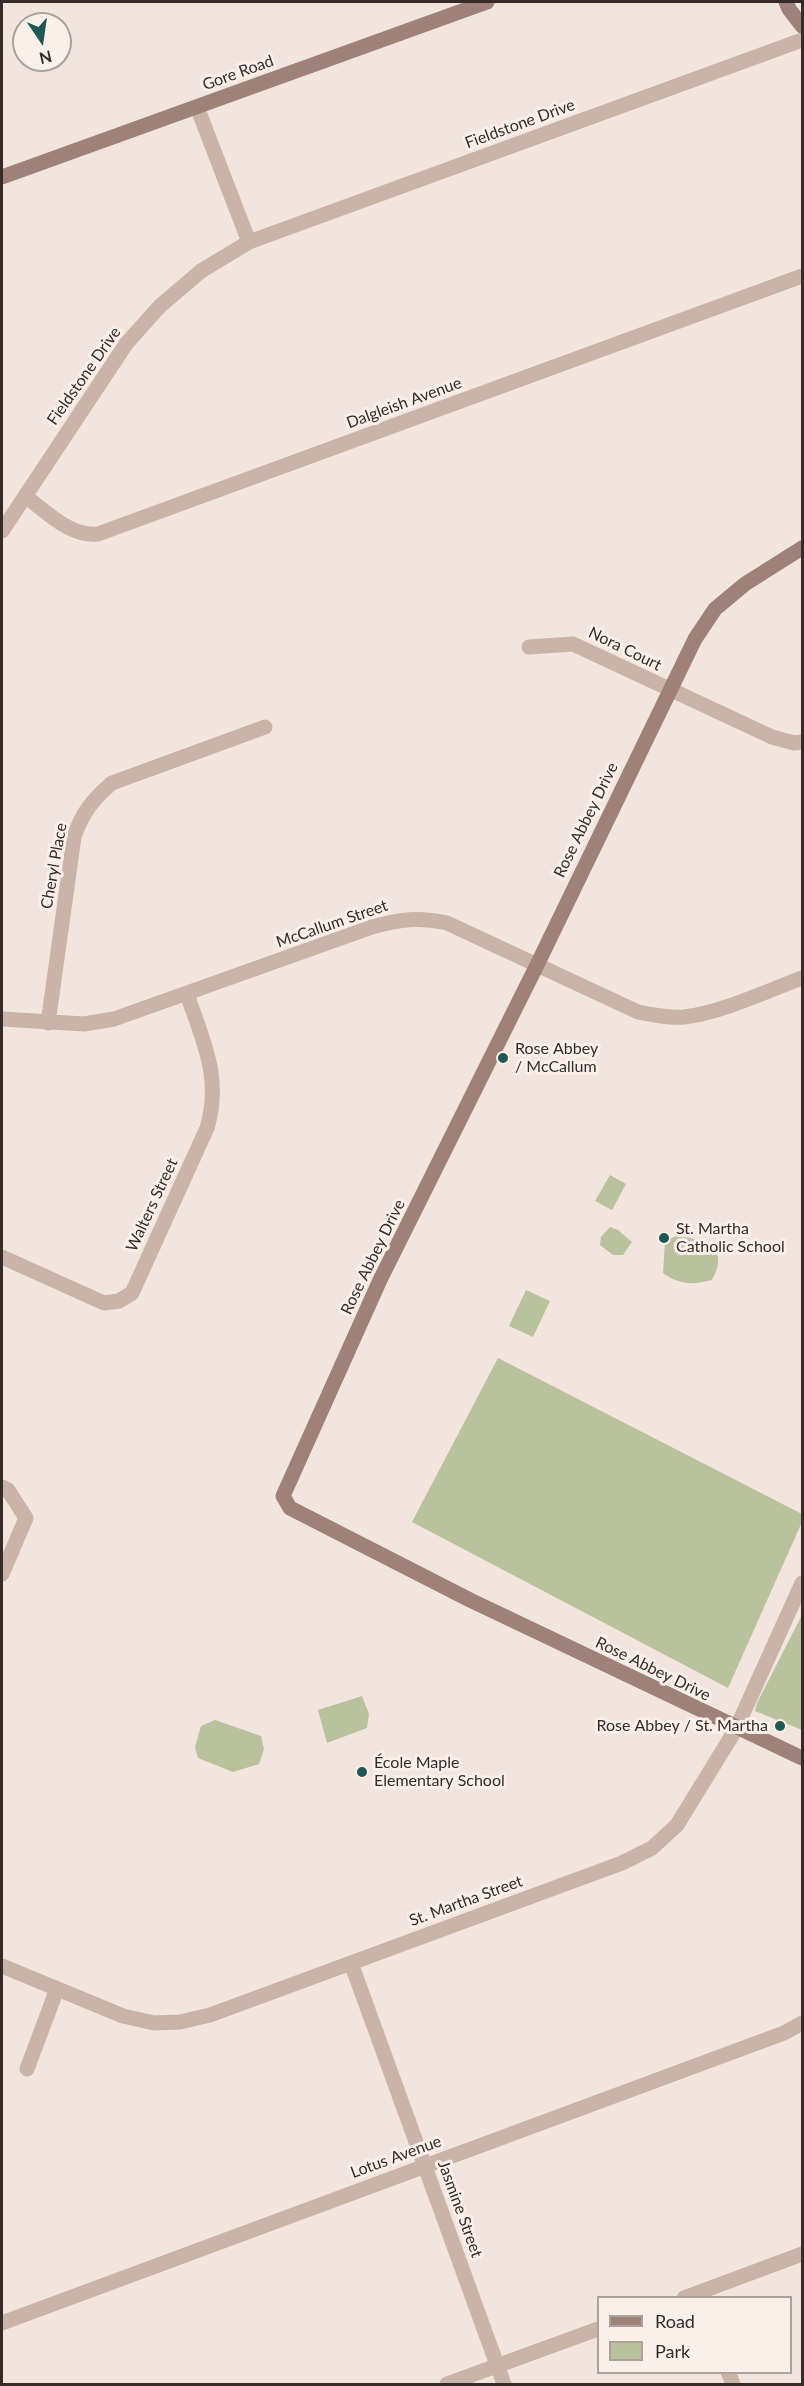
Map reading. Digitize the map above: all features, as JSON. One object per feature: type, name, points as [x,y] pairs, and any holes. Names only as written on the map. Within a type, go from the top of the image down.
[{"type":"street","name":"Gore Road","points":[[2,177],[488,2]]},
{"type":"street","points":[[786,2],[802,26]]},
{"type":"street","name":"Fieldstone Drive","points":[[2,531],[133,336],[160,306],[201,270],[249,242],[802,40]]},
{"type":"street","points":[[197,107],[249,242]]},
{"type":"street","name":"Dalgleish Avenue","points":[[25,496],[74,531],[86,535],[98,534],[802,276]]},
{"type":"street","name":"Rose Abbey Drive","points":[[802,548],[745,584],[715,609],[695,639],[537,965],[380,1280],[283,1496],[290,1508],[480,1605],[736,1729],[802,1758]]},
{"type":"street","name":"Nora Court","points":[[529,647],[573,644],[772,737],[794,743],[802,742]]},
{"type":"street","name":"Cheryl Place","points":[[48,1023],[74,837],[81,817],[95,798],[112,783],[265,727]]},
{"type":"street","name":"McCallum Street","points":[[2,1019],[84,1024],[114,1020],[372,927],[399,920],[423,918],[447,923],[638,1012],[661,1017],[684,1017],[706,1012],[802,978]]},
{"type":"street","name":"Walters Street","points":[[2,1257],[104,1303],[120,1301],[132,1293],[207,1128],[212,1111],[214,1094],[210,1061],[187,994]]},
{"type":"street","points":[[2,1487],[8,1490],[26,1518],[2,1574]]},
{"type":"street","name":"St. Martha Street","points":[[2,1966],[123,2016],[154,2022],[180,2022],[210,2015],[622,1863],[651,1848],[677,1825],[736,1729],[802,1583]]},
{"type":"street","name":"Jasmine Street","points":[[351,1963],[504,2385]]},
{"type":"street","points":[[27,2069],[57,1989]]},
{"type":"street","name":"Lotus Avenue","points":[[2,2323],[784,2033],[802,2023]]},
{"type":"street","points":[[694,2296],[802,2254]]},
{"type":"street","points":[[447,2385],[597,2329]]},
{"type":"green space","points":[[610,1175],[626,1184],[612,1210],[595,1201]]},
{"type":"green space","points":[[610,1227],[618,1230],[632,1242],[623,1255],[613,1255],[600,1245],[601,1237]]},
{"type":"green space","points":[[676,1236],[696,1240],[712,1247],[718,1260],[712,1280],[687,1283],[675,1280],[663,1273],[665,1241]]},
{"type":"green space","points":[[526,1290],[550,1301],[533,1337],[509,1326]]},
{"type":"green space","points":[[498,1358],[802,1514],[802,1522],[728,1688],[412,1522]]},
{"type":"green space","points":[[802,1615],[802,1730],[755,1711]]},
{"type":"green space","points":[[362,1696],[369,1714],[367,1728],[327,1743],[318,1710]]},
{"type":"green space","points":[[215,1720],[261,1736],[264,1749],[259,1764],[233,1772],[198,1758],[195,1747],[201,1726]]},
{"type":"place","name":"Rose Abbey / McCallum","points":[[503,1058]]},
{"type":"place","name":"St. Martha Catholic School","points":[[664,1238]]},
{"type":"place","name":"Rose Abbey / St. Martha","points":[[780,1726]]},
{"type":"place","name":"École Maple Elementary School","points":[[362,1772]]}]
